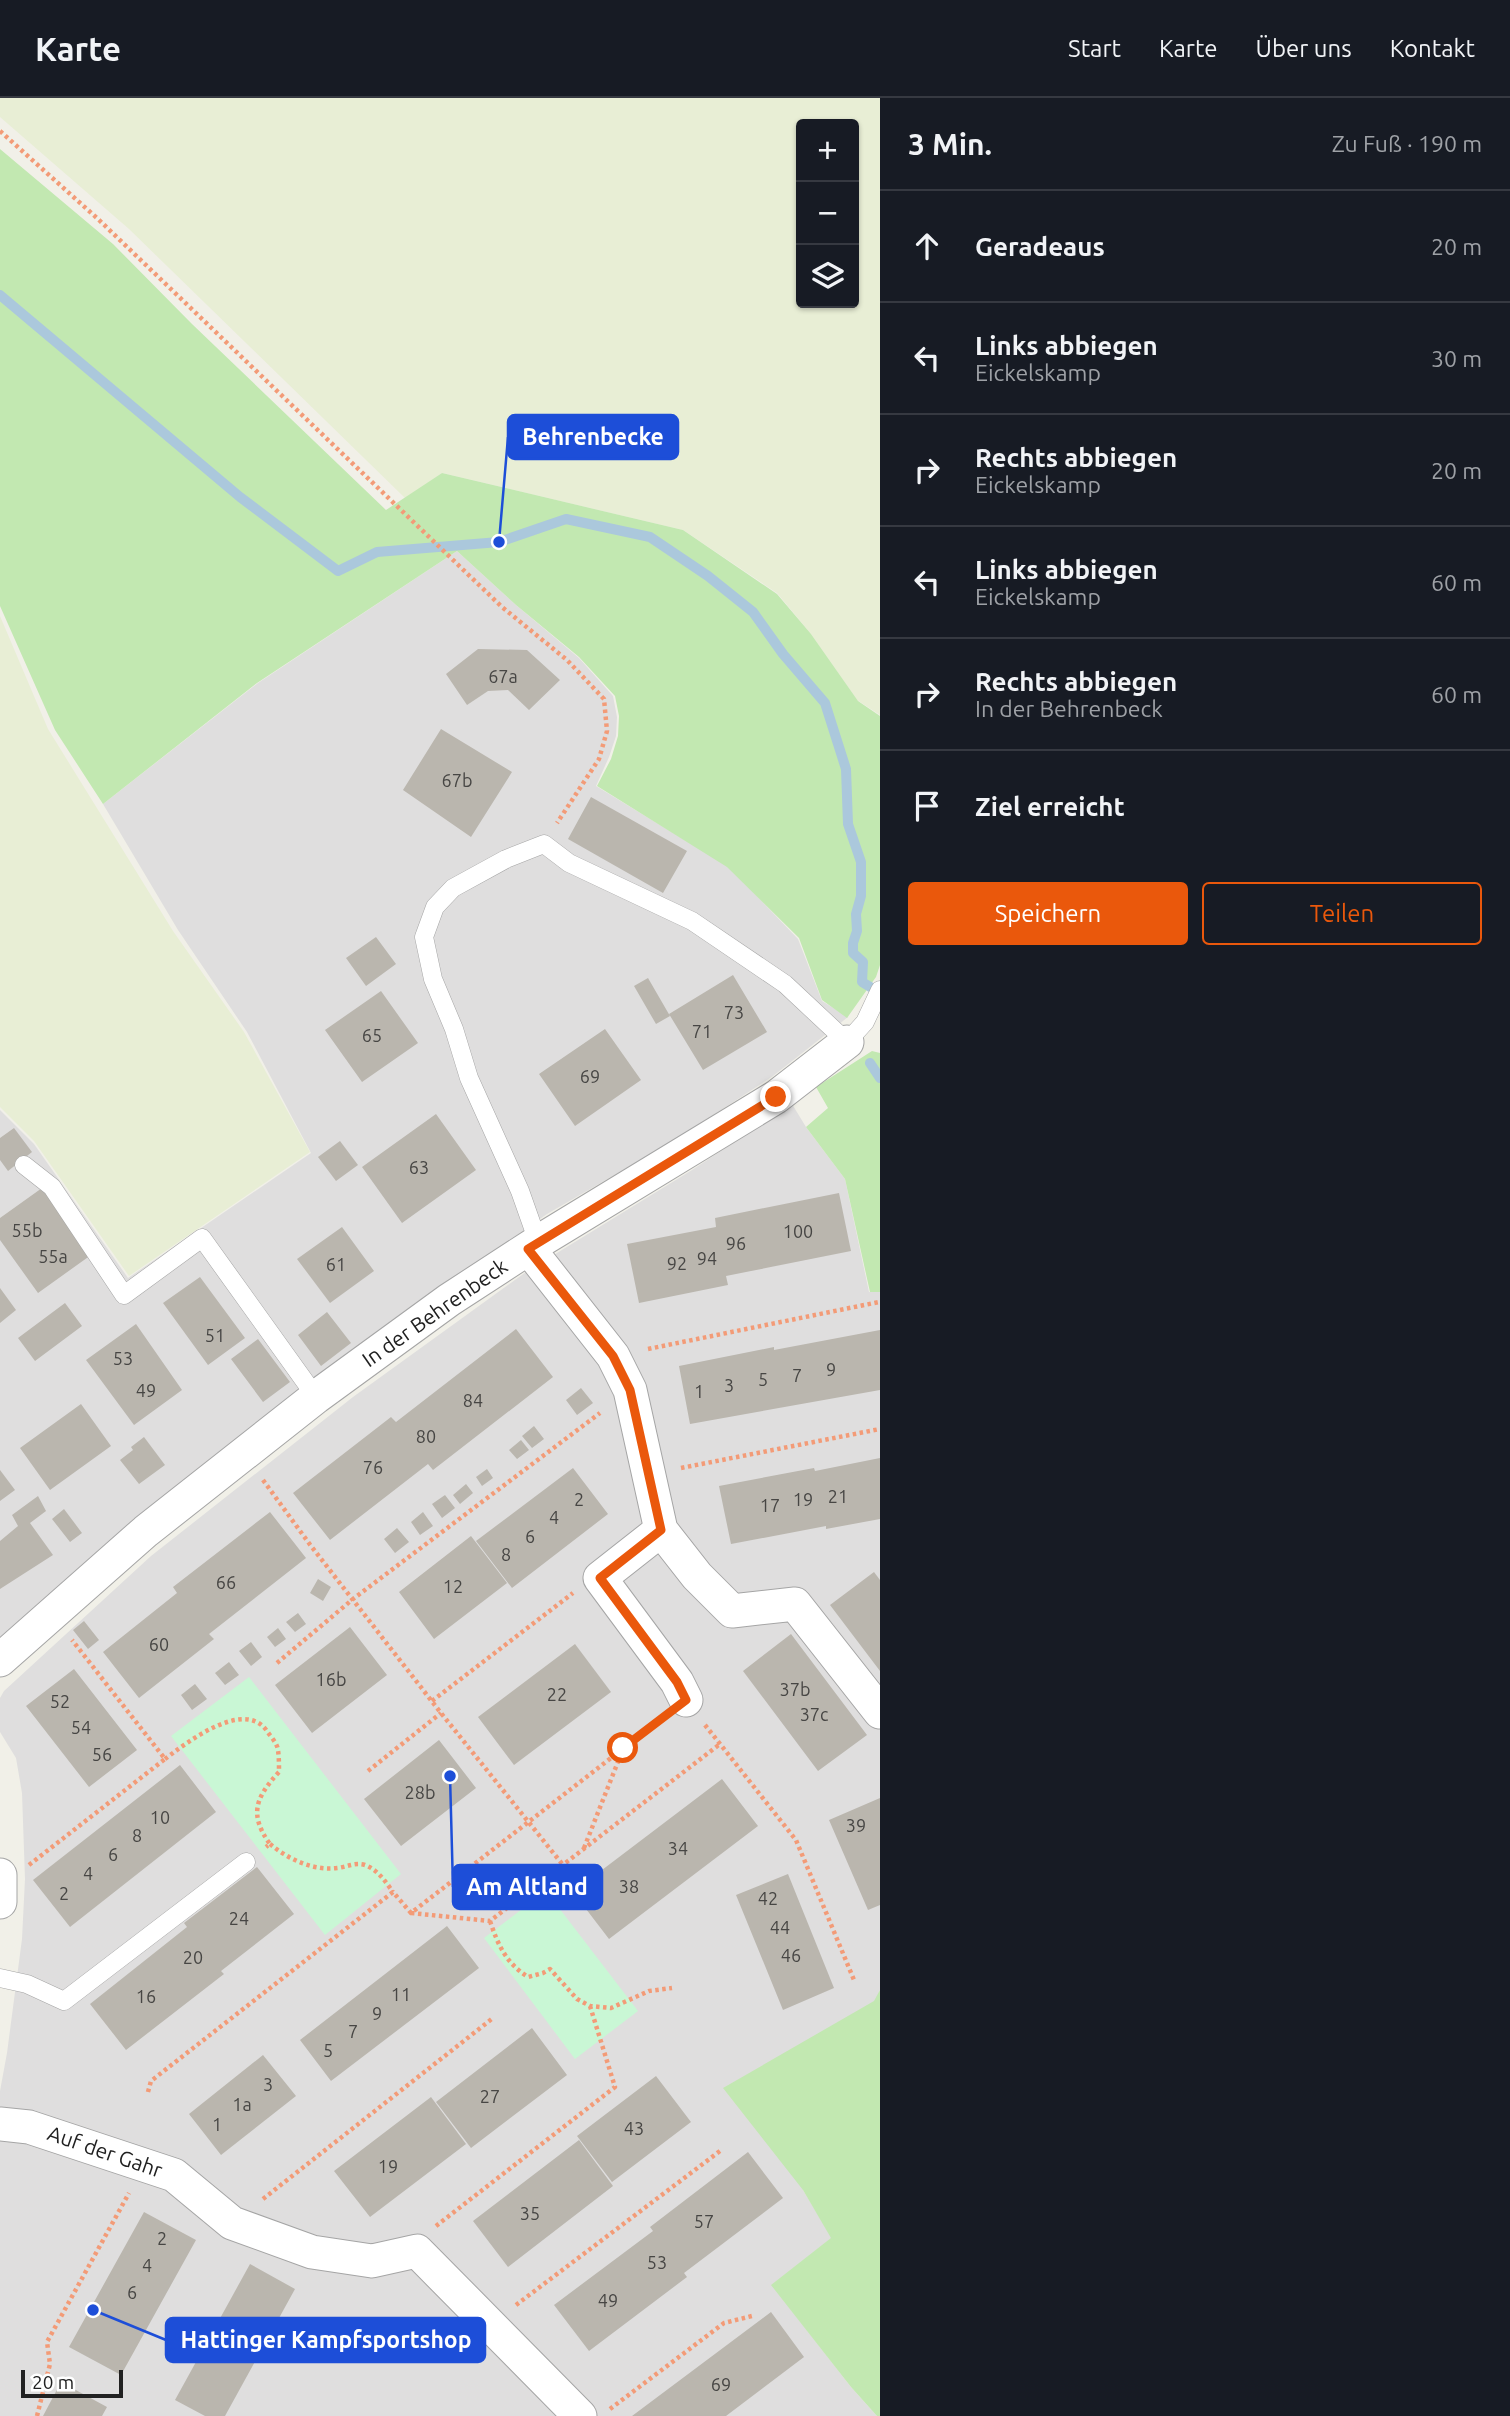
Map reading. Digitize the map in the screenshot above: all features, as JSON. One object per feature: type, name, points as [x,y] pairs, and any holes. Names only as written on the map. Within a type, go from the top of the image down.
[{"type":"street","name":"In der Behrenbeck","points":[[0,1660],[145,1531],[316,1397],[449,1300],[776,1097],[847,1042]]},
{"type":"street","points":[[533,1246],[613,1356],[630,1390],[661,1530],[697,1576],[732,1611],[795,1604],[880,1712]]},
{"type":"street","points":[[661,1530],[600,1578],[677,1682],[686,1700]]},
{"type":"street","name":"Auf der Gahr","points":[[0,2124],[29,2127],[174,2175],[232,2223],[312,2252],[372,2261],[417,2251]]},
{"type":"street","points":[[417,2251],[580,2416]]},
{"type":"lane","points":[[533,1246],[520,1191],[470,1078],[454,1029],[433,979],[424,937],[435,907],[453,888],[506,859],[544,844],[569,863],[692,921],[785,984],[847,1042]]},
{"type":"lane","name":"In der Behrenbeck","points":[[847,1042],[865,1022],[880,990]]},
{"type":"lane","points":[[24,1165],[52,1187],[124,1295],[202,1238],[316,1397]]},
{"type":"lane","points":[[0,1978],[27,1984],[64,2001],[246,1862]]},
{"type":"path","points":[[0,131],[108,228],[502,607],[567,660],[604,699],[607,731],[599,759],[544,844]]},
{"type":"path","points":[[613,1356],[879,1302]]},
{"type":"path","points":[[277,1663],[354,1599],[630,1390]]},
{"type":"path","points":[[649,1475],[880,1429]]},
{"type":"path","points":[[245,1453],[311,1546],[563,1865]]},
{"type":"path","points":[[432,1701],[583,1585],[600,1578]]},
{"type":"path","points":[[52,1614],[165,1759]]},
{"type":"path","points":[[411,1913],[686,1700],[796,1840],[854,1980]]},
{"type":"path","points":[[368,1771],[441,1713]]},
{"type":"path","points":[[0,1888],[198,1734],[225,1722],[249,1720],[264,1727],[278,1747],[279,1772],[265,1788],[257,1810],[258,1827],[270,1844],[281,1853],[315,1867],[364,1865],[381,1875],[411,1913],[490,1921],[720,1744]]},
{"type":"path","points":[[584,1849],[623,1748]]},
{"type":"path","points":[[246,1862],[270,1844]]},
{"type":"path","points":[[148,2092],[151,2081],[393,1892]]},
{"type":"path","points":[[490,1921],[499,1947],[514,1968],[528,1977],[550,1969],[577,2000],[590,2006],[611,2008],[649,1991],[672,1988]]},
{"type":"path","points":[[417,2251],[422,2237],[615,2087],[590,2006]]},
{"type":"path","points":[[232,2223],[493,2018]]},
{"type":"path","points":[[490,2324],[719,2151]]},
{"type":"path","points":[[37,2416],[50,2364],[47,2342],[145,2165]]},
{"type":"path","points":[[601,2416],[724,2323],[752,2316]]},
{"type":"shaded area","points":[[457,551],[579,658],[613,696],[617,717],[616,736],[596,786],[729,867],[798,939],[822,1001],[848,1017],[773,1076],[675,1140],[547,1214],[479,1262],[0,1641],[0,1110],[34,1144],[128,1278],[311,1153],[247,1032],[178,930],[103,804],[258,683]]},
{"type":"shaded area","points":[[792,1104],[845,1179],[869,1292],[880,1292],[880,1990],[803,2190],[832,2238],[772,2285],[851,2387],[877,2416],[0,2416],[0,2091],[22,1939],[25,1879],[22,1793],[16,1758],[0,1732],[0,1698],[4,1691],[151,1556],[353,1397],[526,1272],[692,1170]]},
{"type":"green space","points":[[0,98],[880,98],[880,715],[857,700],[811,634],[777,593],[683,530],[442,473],[405,498],[129,229],[0,117]]},
{"type":"green space","points":[[0,149],[113,244],[192,324],[386,510],[442,473],[683,530],[777,594],[811,634],[858,701],[880,716],[880,965],[876,977],[847,1018],[822,1000],[799,938],[727,867],[597,786],[611,759],[618,736],[619,716],[615,696],[579,657],[457,551],[257,683],[103,804],[55,730],[0,606]]},
{"type":"green space","points":[[0,616],[48,729],[173,931],[244,1032],[310,1152],[129,1276],[34,1141],[0,1107]]},
{"type":"green space","points":[[872,1051],[880,1053],[880,1292],[870,1292],[845,1179],[806,1127],[828,1108],[816,1087]]},
{"type":"green space","points":[[249,1677],[401,1874],[325,1935],[171,1736]]},
{"type":"green space","points":[[546,1891],[638,2011],[575,2059],[484,1938]]},
{"type":"green space","points":[[880,1990],[880,2416],[877,2416],[771,2285],[831,2238],[803,2190],[723,2088],[874,2001]]},
{"type":"building","points":[[478,649],[527,650],[560,680],[529,710],[508,690],[488,691],[467,705],[446,674]]},
{"type":"building","points":[[441,729],[512,772],[471,837],[403,790]]},
{"type":"building","points":[[591,797],[687,851],[663,893],[568,839]]},
{"type":"building","points":[[376,937],[396,964],[366,986],[346,958]]},
{"type":"building","points":[[733,975],[767,1032],[703,1070],[669,1014]]},
{"type":"building","points":[[648,978],[670,1016],[656,1024],[634,986]]},
{"type":"building","points":[[381,991],[418,1043],[362,1082],[325,1030]]},
{"type":"building","points":[[605,1029],[641,1080],[575,1126],[539,1074]]},
{"type":"building","points":[[436,1114],[476,1170],[402,1223],[362,1167]]},
{"type":"building","points":[[14,1128],[32,1152],[8,1171],[0,1160],[0,1138]]},
{"type":"building","points":[[340,1141],[358,1165],[336,1181],[318,1157]]},
{"type":"building","points":[[42,1188],[91,1255],[38,1293],[0,1240],[0,1218]]},
{"type":"building","points":[[839,1193],[851,1251],[726,1276],[728,1285],[639,1303],[627,1244],[716,1227],[715,1218]]},
{"type":"building","points":[[342,1227],[374,1271],[330,1303],[297,1259]]},
{"type":"building","points":[[200,1277],[245,1338],[208,1365],[163,1303]]},
{"type":"building","points":[[0,1288],[16,1310],[0,1323]]},
{"type":"building","points":[[65,1303],[82,1326],[35,1361],[18,1338]]},
{"type":"building","points":[[327,1312],[351,1343],[321,1366],[298,1335]]},
{"type":"building","points":[[136,1324],[182,1390],[134,1425],[86,1360]]},
{"type":"building","points":[[516,1329],[553,1377],[433,1470],[428,1464],[330,1540],[293,1493],[391,1417],[396,1422]]},
{"type":"building","points":[[880,1330],[880,1390],[690,1424],[679,1366]]},
{"type":"building","points":[[258,1339],[290,1382],[263,1402],[231,1359]]},
{"type":"building","points":[[581,1388],[593,1403],[577,1415],[566,1400]]},
{"type":"building","points":[[81,1404],[111,1446],[50,1490],[20,1448]]},
{"type":"building","points":[[534,1426],[544,1439],[532,1448],[522,1436]]},
{"type":"building","points":[[144,1437],[165,1465],[139,1484],[120,1460]]},
{"type":"building","points":[[521,1440],[529,1450],[517,1459],[509,1450]]},
{"type":"building","points":[[880,1458],[880,1519],[731,1544],[719,1486]]},
{"type":"building","points":[[573,1468],[608,1514],[512,1588],[476,1541]]},
{"type":"building","points":[[487,1469],[493,1478],[482,1486],[476,1477]]},
{"type":"building","points":[[0,1470],[15,1490],[0,1501]]},
{"type":"building","points":[[466,1484],[473,1493],[460,1504],[453,1495]]},
{"type":"building","points":[[445,1495],[455,1508],[442,1518],[432,1504]]},
{"type":"building","points":[[38,1496],[46,1511],[30,1523],[53,1555],[0,1589],[0,1541],[18,1526],[12,1515]]},
{"type":"building","points":[[64,1509],[82,1533],[70,1542],[52,1519]]},
{"type":"building","points":[[270,1512],[306,1558],[209,1634],[214,1639],[139,1698],[103,1652],[177,1593],[173,1587]]},
{"type":"building","points":[[423,1512],[433,1526],[420,1535],[411,1522]]},
{"type":"building","points":[[397,1528],[409,1542],[395,1553],[384,1539]]},
{"type":"building","points":[[471,1536],[507,1583],[434,1639],[399,1592]]},
{"type":"building","points":[[874,1572],[880,1580],[880,1671],[830,1605]]},
{"type":"building","points":[[318,1579],[331,1587],[323,1601],[310,1593]]},
{"type":"building","points":[[298,1613],[306,1624],[295,1632],[286,1622]]},
{"type":"building","points":[[84,1621],[99,1640],[88,1649],[73,1630]]},
{"type":"building","points":[[350,1627],[387,1675],[312,1733],[275,1685]]},
{"type":"building","points":[[278,1628],[286,1639],[275,1647],[267,1637]]},
{"type":"building","points":[[791,1634],[867,1735],[818,1771],[743,1671]]},
{"type":"building","points":[[251,1642],[262,1657],[251,1666],[239,1651]]},
{"type":"building","points":[[575,1644],[611,1692],[514,1765],[478,1717]]},
{"type":"building","points":[[229,1662],[239,1675],[225,1685],[215,1673]]},
{"type":"building","points":[[74,1669],[137,1750],[89,1787],[26,1706]]},
{"type":"building","points":[[195,1684],[207,1699],[192,1710],[181,1695]]},
{"type":"building","points":[[439,1740],[476,1788],[401,1846],[364,1799]]},
{"type":"building","points":[[180,1765],[216,1812],[70,1927],[33,1880]]},
{"type":"building","points":[[722,1779],[758,1826],[609,1939],[573,1892]]},
{"type":"building","points":[[880,1798],[880,1905],[868,1910],[829,1820]]},
{"type":"building","points":[[257,1867],[294,1914],[221,1971],[224,1974],[126,2050],[90,2004],[187,1927],[184,1923]]},
{"type":"building","points":[[788,1874],[834,1988],[783,2010],[736,1895]]},
{"type":"building","points":[[447,1926],[479,1968],[331,2081],[300,2040]]},
{"type":"building","points":[[532,2028],[567,2075],[471,2148],[436,2102]]},
{"type":"building","points":[[263,2055],[296,2096],[221,2155],[189,2114]]},
{"type":"building","points":[[656,2076],[691,2122],[612,2182],[577,2136]]},
{"type":"building","points":[[431,2097],[466,2144],[370,2217],[334,2171]]},
{"type":"building","points":[[579,2140],[613,2186],[508,2267],[473,2221]]},
{"type":"building","points":[[748,2152],[783,2198],[684,2273],[687,2277],[589,2351],[554,2305],[653,2231],[650,2227]]},
{"type":"building","points":[[144,2212],[196,2240],[121,2375],[69,2347]]},
{"type":"building","points":[[250,2264],[295,2289],[225,2416],[205,2416],[175,2400]]},
{"type":"building","points":[[771,2312],[804,2357],[726,2416],[632,2416]]},
{"type":"building","points":[[61,2382],[107,2407],[102,2416],[43,2416]]},
{"type":"waterway","points":[[0,295],[240,497],[338,571],[377,552],[499,542],[566,519],[650,537],[708,576],[753,612],[783,654],[825,703],[846,769],[848,824],[861,862],[861,896],[856,914],[857,931],[853,953],[863,962],[862,982],[872,988]]},
{"type":"waterway","points":[[870,1063],[880,1078]]},
{"type":"place","name":"Behrenbecke","points":[[499,542]]},
{"type":"place","name":"Am Altland","points":[[450,1776]]},
{"type":"place","name":"Hattinger Kampfsportshop","points":[[93,2310]]},
{"type":"route","points":[[623,1748],[686,1700],[677,1682],[600,1578],[661,1530],[630,1390],[613,1356],[528,1249],[776,1097]]}]
